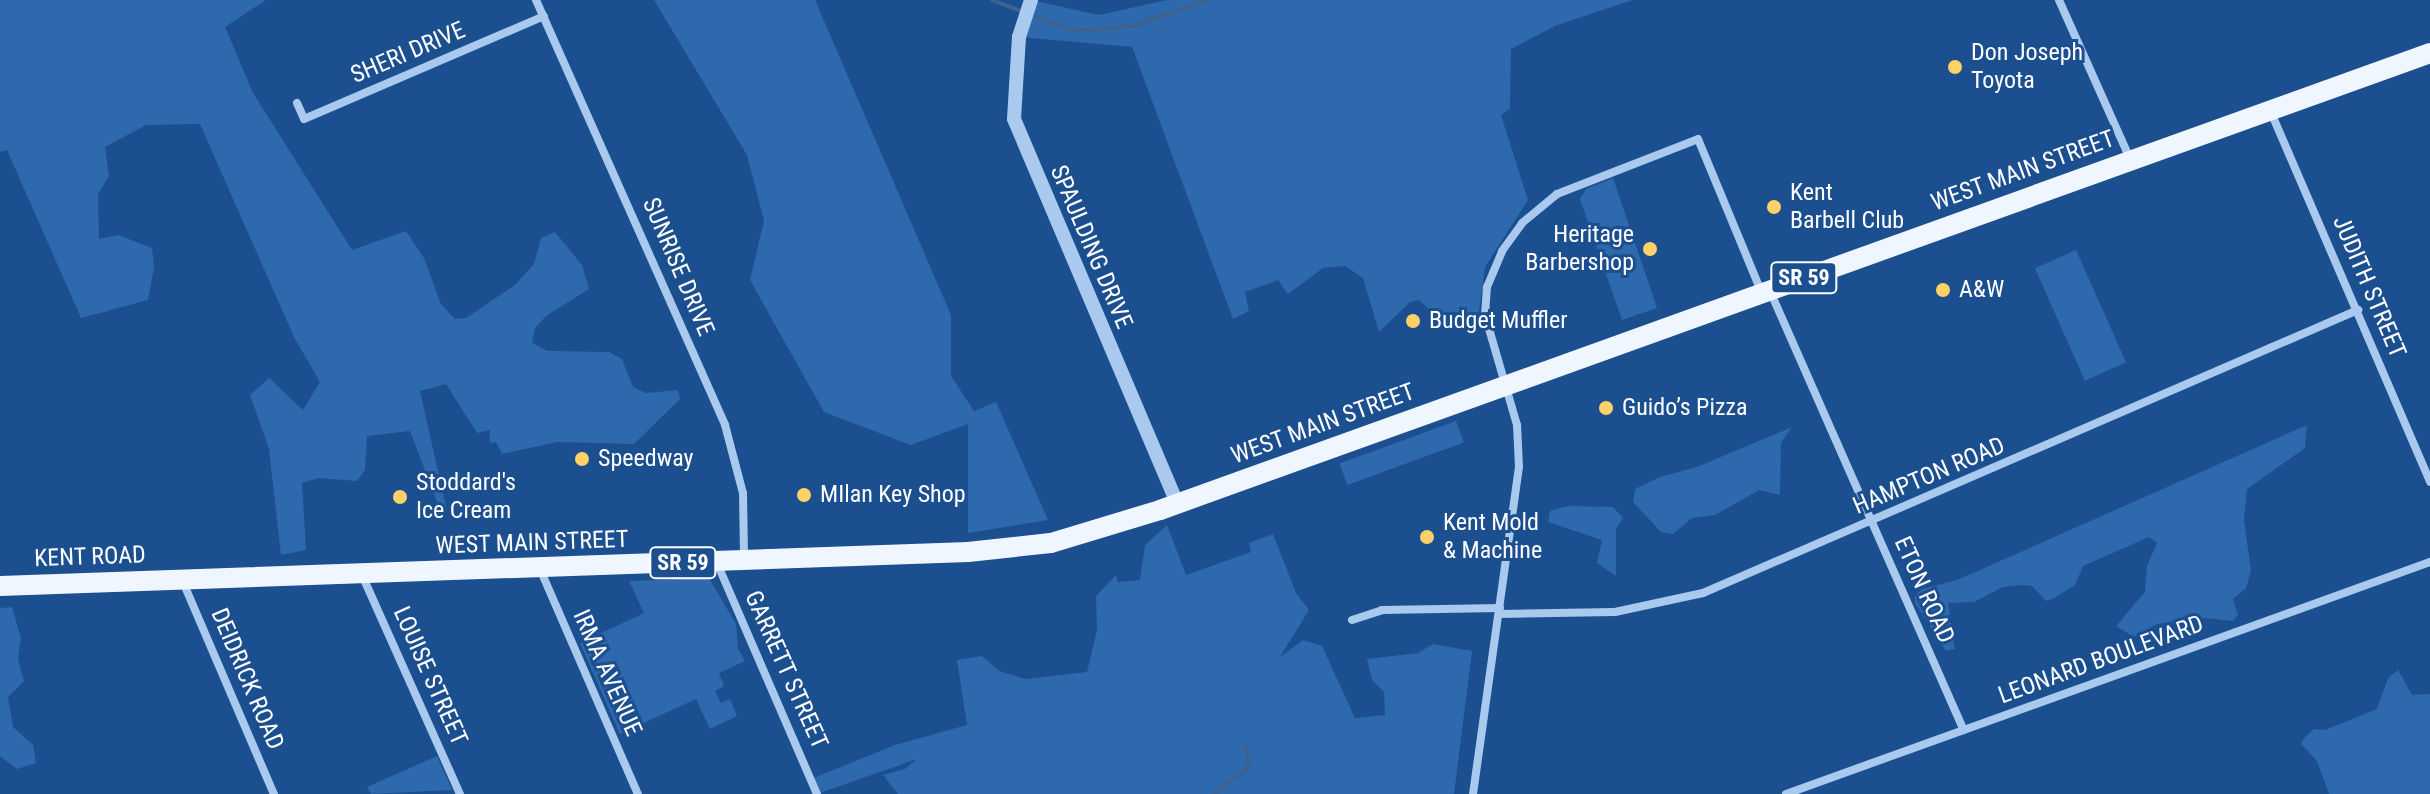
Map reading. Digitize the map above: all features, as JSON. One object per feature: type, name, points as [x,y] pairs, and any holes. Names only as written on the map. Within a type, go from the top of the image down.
[{"type":"main road","name":"WEST MAIN STREET","points":[[182,580],[1023,548],[1077,537],[2430,53]]},
{"type":"main road","name":"KENT ROAD","points":[[0,586],[182,580]]},
{"type":"street","name":"SUNRISE DRIVE","points":[[536,0],[725,423],[743,493],[744,561]]},
{"type":"street","name":"SPAULDING DRIVE","points":[[1031,0],[1019,37],[1012,103],[1017,129],[1177,503]]},
{"type":"street","points":[[2059,0],[2130,160]]},
{"type":"street","name":"SHERI DRIVE","points":[[297,103],[304,119],[544,16]]},
{"type":"street","name":"JUDITH STREET","points":[[2270,109],[2430,482]]},
{"type":"street","name":"ETON ROAD","points":[[1506,385],[1489,332],[1485,301],[1492,270],[1522,223],[1569,188],[1698,139],[1964,730]]},
{"type":"street","name":"HAMPTON ROAD","points":[[1352,620],[1382,610],[1615,612],[1679,600],[1872,522],[2358,310]]},
{"type":"street","points":[[1473,794],[1519,443],[1506,385]]},
{"type":"street","name":"GARRETT STREET","points":[[717,562],[817,794]]},
{"type":"street","name":"LEONARD BOULEVARD","points":[[1786,794],[2430,562]]},
{"type":"street","name":"IRMA AVENUE","points":[[540,568],[638,794]]},
{"type":"street","name":"LOUISE STREET","points":[[362,574],[460,794]]},
{"type":"street","name":"DEIDRICK ROAD","points":[[182,580],[274,794]]},
{"type":"shaded area","points":[[0,0],[266,0],[225,27],[253,93],[352,250],[406,231],[424,258],[441,304],[455,319],[466,318],[515,285],[534,264],[541,238],[555,232],[582,265],[589,289],[546,316],[535,328],[532,343],[548,351],[609,352],[622,359],[633,387],[646,393],[678,390],[680,399],[634,444],[557,442],[502,454],[496,442],[490,443],[490,430],[477,433],[446,384],[420,391],[447,511],[440,510],[410,431],[367,436],[365,470],[357,481],[318,478],[302,483],[306,550],[281,555],[269,449],[250,395],[269,378],[303,410],[320,382],[294,337],[200,124],[146,125],[105,147],[109,176],[98,194],[99,239],[118,235],[152,248],[154,267],[148,300],[81,318],[7,150],[0,152]]},
{"type":"shaded area","points":[[654,0],[815,0],[951,315],[951,376],[974,411],[996,402],[1048,520],[968,533],[968,424],[911,445],[824,412],[750,280],[764,221],[747,155]]},
{"type":"shaded area","points":[[1031,0],[1099,15],[1167,0],[1633,0],[1557,25],[1511,49],[1510,109],[1501,115],[1528,200],[1485,267],[1478,319],[1434,314],[1419,300],[1410,302],[1379,332],[1363,278],[1345,266],[1323,268],[1288,294],[1278,280],[1245,292],[1249,311],[1233,319],[1132,47],[1019,37]]},
{"type":"shaded area","points":[[1613,178],[1657,308],[1622,320],[1580,199],[1586,189]]},
{"type":"shaded area","points":[[2076,250],[2126,362],[2085,381],[2035,268]]},
{"type":"shaded area","points":[[1456,421],[1464,443],[1347,485],[1339,463]]},
{"type":"shaded area","points":[[2307,425],[2305,448],[2247,489],[2244,520],[2251,571],[2246,588],[2233,599],[2238,615],[2233,621],[2204,618],[2157,624],[2134,637],[2116,626],[2145,592],[2147,566],[2157,543],[2149,537],[2083,566],[2075,585],[2046,601],[2032,586],[2023,585],[2003,587],[1974,602],[1948,603],[1955,649],[1946,651],[1915,603],[1915,595],[1923,589],[1957,580]]},
{"type":"shaded area","points":[[1792,427],[1781,443],[1780,495],[1759,490],[1715,515],[1692,518],[1673,534],[1661,532],[1633,502],[1635,489],[1660,477],[1697,467]]},
{"type":"shaded area","points":[[1568,506],[1613,507],[1623,518],[1616,529],[1616,576],[1597,563],[1602,540],[1548,522],[1550,511]]},
{"type":"shaded area","points":[[1167,525],[1186,575],[1251,552],[1249,543],[1273,534],[1296,593],[1309,610],[1280,657],[1303,640],[1322,646],[1355,718],[1385,715],[1384,692],[1372,680],[1367,659],[1418,653],[1433,644],[1472,651],[1454,794],[898,794],[883,775],[905,769],[917,759],[817,794],[811,779],[895,745],[967,725],[957,660],[982,656],[999,671],[1025,679],[1087,672],[1097,630],[1096,596],[1116,575],[1118,582],[1140,580],[1145,545]]},
{"type":"shaded area","points":[[709,578],[736,624],[738,649],[745,661],[719,673],[724,686],[715,691],[721,703],[730,699],[737,716],[710,729],[696,699],[620,734],[580,643],[644,613],[629,581]]},
{"type":"shaded area","points":[[12,607],[21,638],[18,659],[24,681],[8,697],[13,727],[33,745],[36,763],[17,769],[0,756],[0,608]]},
{"type":"shaded area","points":[[2398,670],[2412,695],[2430,694],[2430,794],[2329,794],[2317,761],[2301,744],[2314,729],[2325,730],[2377,709],[2388,678]]},
{"type":"shaded area","points":[[437,756],[452,790],[371,794],[367,787]]},
{"type":"waterway","points":[[992,0],[1073,31],[1134,26],[1207,0]]},
{"type":"waterway","points":[[1214,794],[1248,768],[1246,746]]},
{"type":"place","name":"Don Joseph Toyota","points":[[1955,67]]},
{"type":"place","name":"Kent Barbell Club","points":[[1774,207]]},
{"type":"place","name":"Heritage Barbershop","points":[[1650,249]]},
{"type":"place","name":"A&W","points":[[1943,290]]},
{"type":"place","name":"Budget Muffler","points":[[1413,321]]},
{"type":"place","name":"Guido’s Pizza","points":[[1606,408]]},
{"type":"place","name":"Speedway","points":[[582,459]]},
{"type":"place","name":"MIlan Key Shop","points":[[804,495]]},
{"type":"place","name":"Stoddard's Ice Cream","points":[[400,497]]},
{"type":"place","name":"Kent Mold & Machine","points":[[1427,537]]}]
